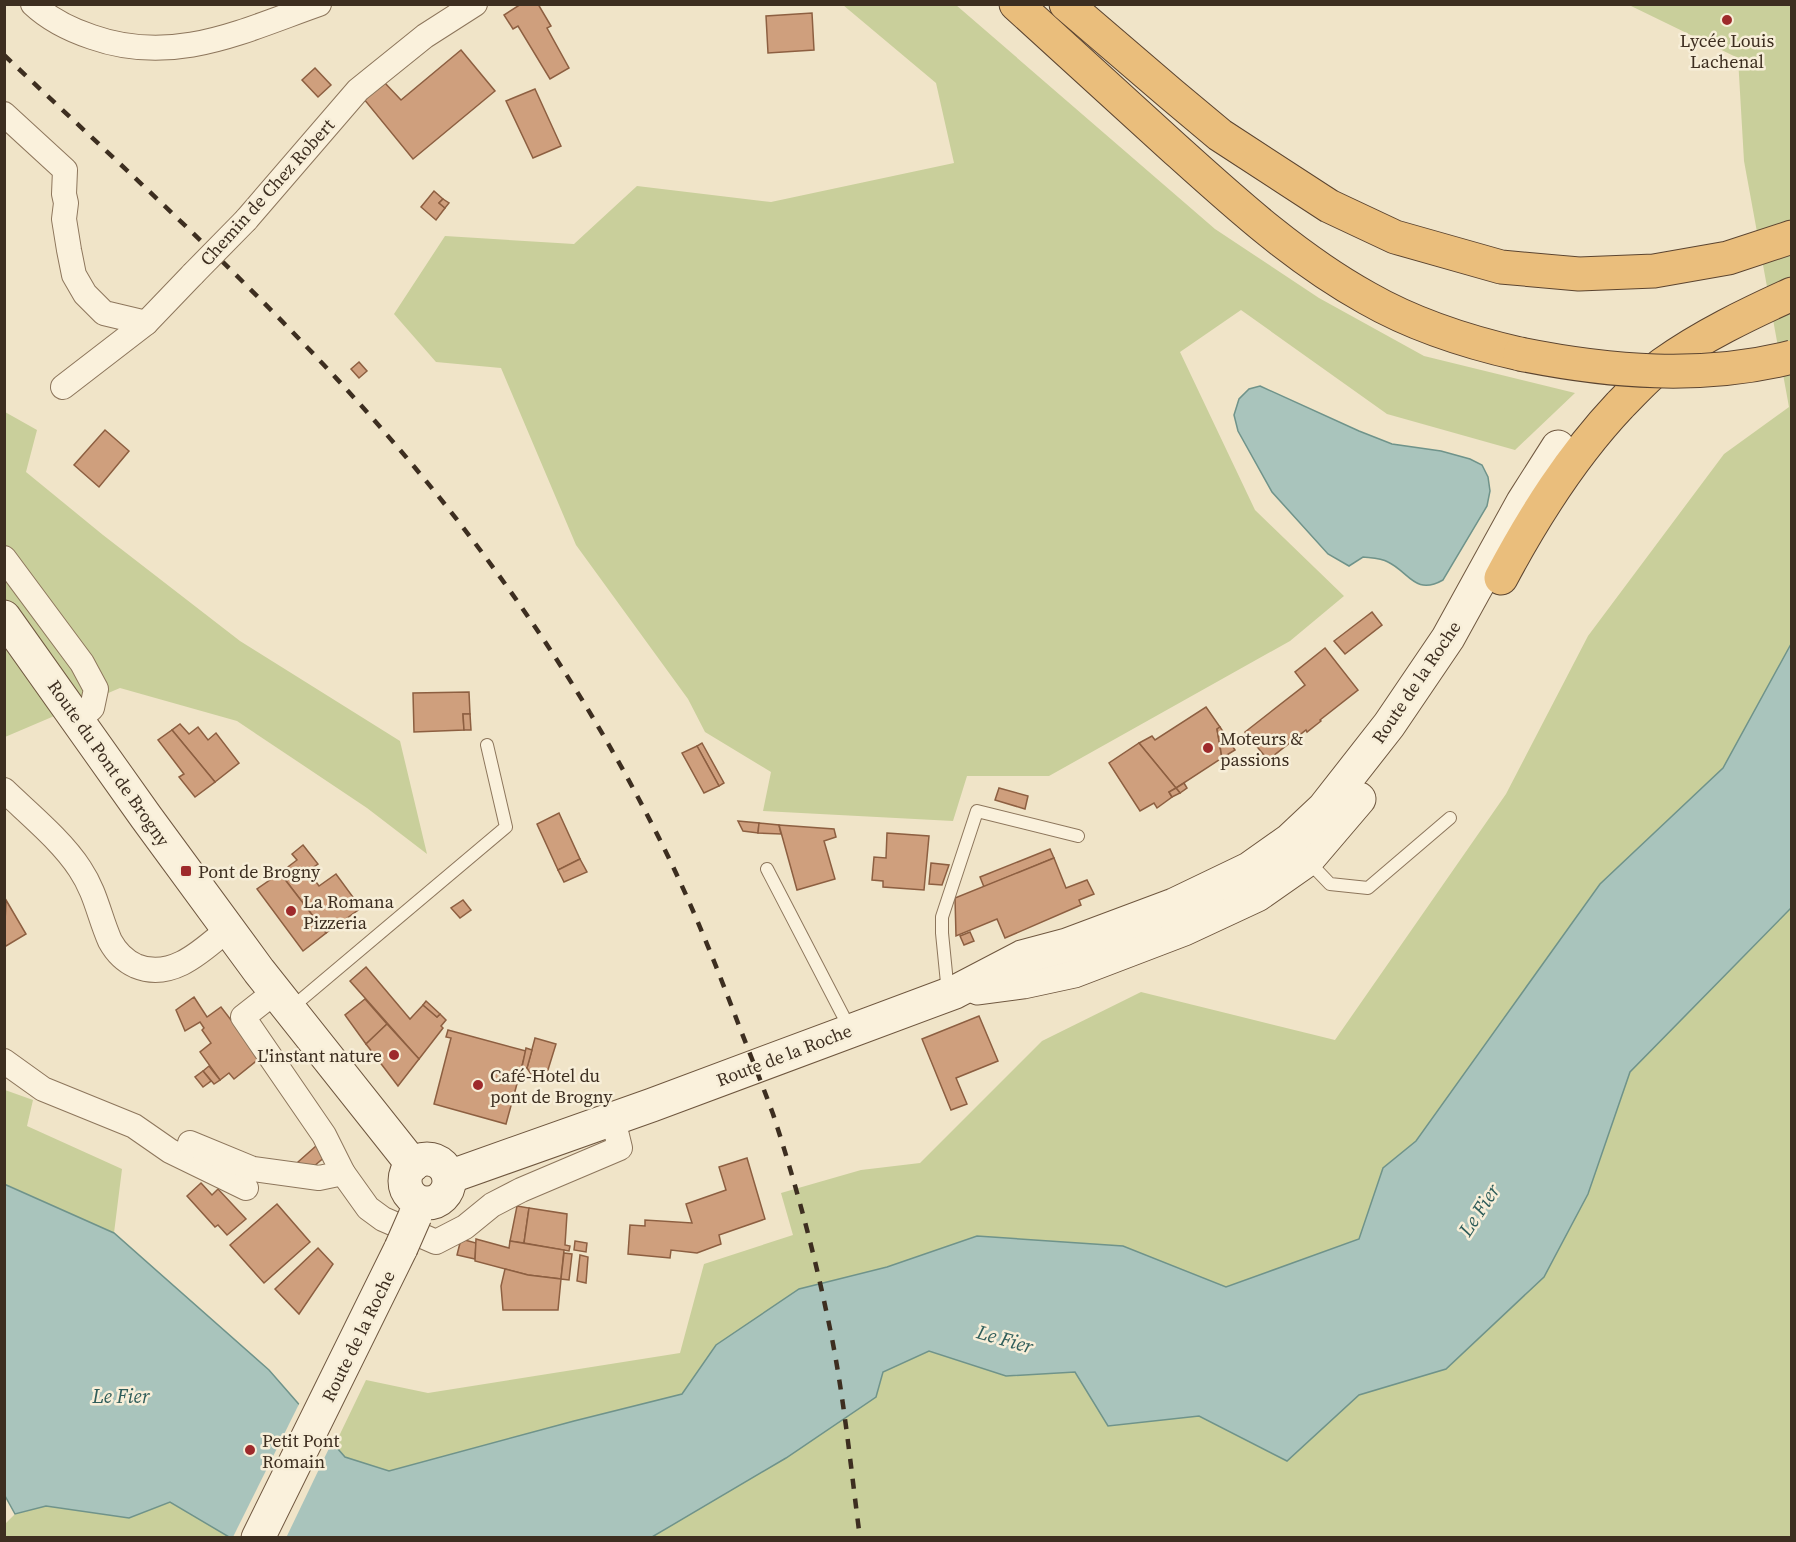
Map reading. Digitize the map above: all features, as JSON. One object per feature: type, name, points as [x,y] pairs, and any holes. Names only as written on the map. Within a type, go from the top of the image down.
[{"type":"highway","points":[[1016,4],[1223,192],[1280,240],[1336,280],[1403,316],[1482,345],[1581,366],[1670,371],[1729,367],[1791,357]]},
{"type":"highway","points":[[1066,4],[1220,135],[1329,206],[1395,237],[1501,267],[1579,274],[1654,271],[1728,258],[1791,237]]},
{"type":"highway","name":"Route de la Roche","points":[[1558,447],[1584,412],[1607,387],[1651,349],[1700,316],[1745,291],[1791,271]]},
{"type":"highway","points":[[1501,578],[1523,537],[1563,474],[1643,381],[1662,365],[1704,338],[1791,294]]},
{"type":"main road","name":"Route de la Roche","points":[[449,1177],[613,1119],[952,993],[1074,971],[1184,929],[1257,895],[1299,850],[1324,808],[1389,724],[1448,638],[1523,502],[1558,447]]},
{"type":"main road","points":[[1299,850],[1354,806],[1408,734],[1464,645],[1501,578]]},
{"type":"main road","name":"Route du Pont de Brogny","points":[[4,616],[228,929],[412,1165]]},
{"type":"main road","points":[[421,1160],[430,1160],[445,1169],[449,1177],[449,1186],[445,1194],[438,1200],[418,1209],[406,1186],[405,1178],[412,1165],[421,1160]]},
{"type":"main road","name":"Route de la Roche","points":[[258,1538],[418,1209]]},
{"type":"street","points":[[33,4],[69,29],[103,41],[143,49],[178,48],[216,40],[319,4]]},
{"type":"street","name":"Chemin de Chez Robert","points":[[63,387],[146,323],[246,219],[358,90],[425,36],[475,4]]},
{"type":"street","points":[[4,114],[64,170],[66,203],[64,219],[69,250],[75,275],[85,294],[104,313],[146,323]]},
{"type":"street","points":[[4,558],[82,663],[96,689],[92,708],[79,720]]},
{"type":"street","points":[[4,790],[67,852],[80,869],[98,902],[109,939],[122,957],[131,963],[152,970],[173,967],[198,953],[228,929]]},
{"type":"street","points":[[282,1001],[243,1017],[324,1135],[343,1173],[368,1208],[383,1219],[436,1242],[465,1227],[492,1205],[521,1190],[620,1148],[613,1119]]},
{"type":"street","points":[[4,1061],[43,1089],[134,1126],[170,1151],[246,1188]]},
{"type":"street","points":[[134,1126],[163,1130],[253,1169],[319,1178],[343,1173]]},
{"type":"lane","points":[[282,1001],[506,827],[487,745]]},
{"type":"lane","points":[[952,993],[942,933],[942,916],[977,811],[1078,836]]},
{"type":"lane","points":[[1299,850],[1330,884],[1368,888],[1450,818]]},
{"type":"lane","points":[[767,869],[851,1030]]},
{"type":"green space","points":[[843,5],[956,5],[1215,229],[1319,298],[1424,356],[1575,393],[1515,450],[1387,414],[1241,310],[1180,352],[1255,510],[1344,596],[1290,641],[1049,776],[967,776],[953,821],[763,811],[771,772],[705,732],[688,699],[576,545],[501,368],[436,362],[394,314],[445,236],[574,244],[637,186],[771,202],[954,163],[936,83]]},
{"type":"green space","points":[[1629,5],[1791,5],[1791,1537],[290,1538],[366,1380],[428,1393],[680,1353],[704,1264],[793,1235],[781,1193],[861,1170],[920,1163],[1042,1041],[1141,992],[1335,1040],[1506,794],[1588,636],[1724,454],[1789,407],[1744,161],[1738,58]]},
{"type":"green space","points":[[5,412],[37,430],[26,472],[240,641],[400,741],[427,854],[367,808],[237,721],[120,688],[5,737]]},
{"type":"green space","points":[[5,1090],[33,1100],[27,1126],[122,1169],[114,1233],[5,1184]]},
{"type":"green space","points":[[170,1502],[229,1537],[5,1538],[5,1524],[15,1514],[46,1506],[129,1518]]},
{"type":"water","points":[[1260,386],[1392,444],[1441,451],[1470,459],[1482,465],[1488,477],[1490,491],[1487,506],[1443,580],[1433,584],[1419,584],[1395,566],[1382,560],[1363,557],[1349,566],[1328,554],[1272,492],[1238,431],[1234,415],[1239,399],[1249,389]]},
{"type":"water","name":"Le Fier","points":[[1791,644],[1791,908],[1630,1072],[1588,1194],[1544,1277],[1446,1369],[1359,1395],[1287,1461],[1199,1416],[1108,1426],[1075,1372],[1006,1376],[929,1351],[883,1372],[876,1397],[786,1458],[652,1537],[229,1537],[170,1502],[129,1518],[46,1506],[15,1514],[4,1494],[4,1184],[114,1233],[269,1370],[345,1457],[389,1471],[682,1394],[716,1345],[799,1289],[887,1267],[977,1236],[1123,1246],[1226,1287],[1359,1239],[1383,1168],[1416,1141],[1600,884],[1723,768]]},
{"type":"pier","points":[[300,1402],[333,1440],[286,1538],[233,1537]]},
{"type":"building","points":[[521,4],[538,4],[551,26],[547,28],[569,68],[550,79],[518,26],[513,29],[504,15]]},
{"type":"building","points":[[812,13],[814,50],[768,53],[766,16]]},
{"type":"building","points":[[461,50],[495,91],[413,159],[363,98],[384,82],[401,100]]},
{"type":"building","points":[[315,68],[331,85],[318,97],[302,80]]},
{"type":"building","points":[[535,89],[561,146],[533,158],[506,101]]},
{"type":"building","points":[[434,191],[443,199],[439,203],[445,208],[436,220],[421,207]]},
{"type":"building","points":[[443,199],[449,203],[445,208],[439,203]]},
{"type":"building","points":[[359,362],[367,371],[359,378],[351,369]]},
{"type":"building","points":[[105,430],[129,451],[99,487],[74,465]]},
{"type":"building","points":[[1372,612],[1382,625],[1345,654],[1334,641]]},
{"type":"building","points":[[1325,648],[1358,690],[1307,732],[1306,730],[1268,760],[1245,732],[1305,685],[1295,672]]},
{"type":"building","points":[[469,692],[470,714],[463,714],[464,730],[414,732],[413,693]]},
{"type":"building","points":[[1206,707],[1220,727],[1217,729],[1222,758],[1176,788],[1139,743],[1152,736],[1155,740]]},
{"type":"building","points":[[463,714],[470,714],[471,730],[464,730]]},
{"type":"building","points":[[180,724],[189,734],[198,727],[208,740],[216,733],[239,763],[215,782],[172,730]]},
{"type":"building","points":[[1220,727],[1235,750],[1222,758],[1217,729]]},
{"type":"building","points":[[172,730],[215,782],[195,797],[179,777],[184,774],[158,740]]},
{"type":"building","points":[[702,743],[724,783],[719,786],[697,746]]},
{"type":"building","points":[[1139,743],[1176,788],[1169,792],[1172,797],[1157,808],[1154,803],[1140,811],[1109,763]]},
{"type":"building","points":[[697,746],[719,786],[704,793],[682,753]]},
{"type":"building","points":[[1184,783],[1187,788],[1180,793],[1176,788]]},
{"type":"building","points":[[999,788],[1028,796],[1025,809],[995,800]]},
{"type":"building","points":[[1176,788],[1180,793],[1172,797],[1169,792]]},
{"type":"building","points":[[559,813],[580,859],[558,870],[537,824]]},
{"type":"building","points":[[738,821],[759,823],[758,833],[743,831]]},
{"type":"building","points":[[759,823],[779,825],[781,834],[758,833]]},
{"type":"building","points":[[779,825],[834,829],[836,837],[824,841],[835,879],[797,890]]},
{"type":"building","points":[[887,833],[929,836],[924,890],[883,887],[883,881],[872,880],[874,857],[886,858]]},
{"type":"building","points":[[303,845],[318,864],[308,871],[319,886],[336,874],[361,908],[326,933],[280,873],[297,860],[292,854]]},
{"type":"building","points":[[1050,849],[1054,858],[984,887],[980,877]]},
{"type":"building","points":[[1054,858],[1066,888],[1087,880],[1094,894],[1079,900],[1081,905],[1005,938],[997,919],[956,936],[955,898]]},
{"type":"building","points":[[580,859],[587,872],[564,882],[558,870]]},
{"type":"building","points":[[931,863],[949,865],[942,885],[929,884]]},
{"type":"building","points":[[280,873],[326,933],[303,951],[257,889]]},
{"type":"building","points":[[6,900],[26,934],[6,946],[4,944]]},
{"type":"building","points":[[463,900],[471,910],[460,918],[451,908]]},
{"type":"building","points":[[970,932],[974,941],[964,945],[960,936]]},
{"type":"building","points":[[366,967],[410,1019],[423,1005],[437,1017],[440,1014],[446,1020],[441,1026],[443,1028],[419,1059],[350,981]]},
{"type":"building","points":[[194,997],[207,1017],[221,1007],[260,1058],[234,1079],[229,1073],[220,1080],[200,1052],[211,1043],[202,1030],[204,1028],[200,1022],[185,1031],[176,1010]]},
{"type":"building","points":[[365,999],[387,1024],[366,1044],[345,1015]]},
{"type":"building","points":[[426,1001],[440,1014],[437,1017],[423,1005]]},
{"type":"building","points":[[979,1016],[998,1061],[956,1078],[967,1104],[951,1110],[922,1039]]},
{"type":"building","points":[[387,1024],[419,1059],[398,1086],[366,1044]]},
{"type":"building","name":"Café-Hotel du pont de Brogny","points":[[448,1030],[526,1051],[506,1124],[434,1104],[451,1038],[446,1037]]},
{"type":"building","points":[[535,1038],[556,1044],[547,1073],[541,1077],[531,1074],[527,1068]]},
{"type":"building","points":[[526,1048],[532,1050],[527,1068],[522,1067]]},
{"type":"building","points":[[209,1066],[220,1080],[214,1084],[203,1071]]},
{"type":"building","points":[[203,1071],[211,1081],[203,1087],[195,1077]]},
{"type":"building","points":[[316,1146],[326,1156],[307,1172],[298,1162]]},
{"type":"building","points":[[747,1158],[765,1219],[719,1235],[721,1244],[697,1253],[671,1250],[670,1258],[628,1254],[630,1225],[645,1226],[645,1220],[692,1223],[686,1204],[726,1190],[719,1167]]},
{"type":"building","points":[[201,1183],[212,1195],[218,1189],[246,1219],[227,1235],[218,1225],[215,1227],[187,1196]]},
{"type":"building","points":[[277,1204],[310,1242],[264,1283],[230,1245]]},
{"type":"building","points":[[517,1206],[529,1208],[524,1243],[510,1241]]},
{"type":"building","points":[[529,1208],[567,1214],[565,1245],[570,1246],[569,1251],[524,1243]]},
{"type":"building","points":[[461,1239],[476,1243],[475,1259],[457,1255]]},
{"type":"building","points":[[476,1239],[509,1248],[510,1241],[564,1250],[561,1279],[528,1275],[475,1261]]},
{"type":"building","points":[[575,1241],[587,1243],[586,1252],[574,1250]]},
{"type":"building","points":[[318,1248],[333,1264],[299,1314],[275,1289]]},
{"type":"building","points":[[564,1253],[572,1254],[569,1280],[561,1279]]},
{"type":"building","points":[[580,1255],[588,1257],[586,1283],[577,1281]]},
{"type":"building","points":[[505,1269],[528,1275],[561,1279],[558,1310],[503,1310],[501,1286]]},
{"type":"railway","points":[[4,55],[245,284],[381,428],[460,523],[497,573],[533,623],[599,728],[658,836],[680,882],[710,952],[773,1114],[809,1236],[832,1338],[846,1424],[860,1538]]},
{"type":"place","name":"Lycée Louis Lachenal","points":[[1727,20]]},
{"type":"place","name":"Moteurs & passions","points":[[1208,748]]},
{"type":"place","name":"Pont de Brogny","points":[[186,871]]},
{"type":"place","name":"La Romana Pizzeria","points":[[291,911]]},
{"type":"place","name":"L'instant nature","points":[[394,1055]]},
{"type":"place","name":"Café-Hotel du pont de Brogny","points":[[478,1085]]},
{"type":"place","name":"Petit Pont Romain","points":[[250,1450]]}]
